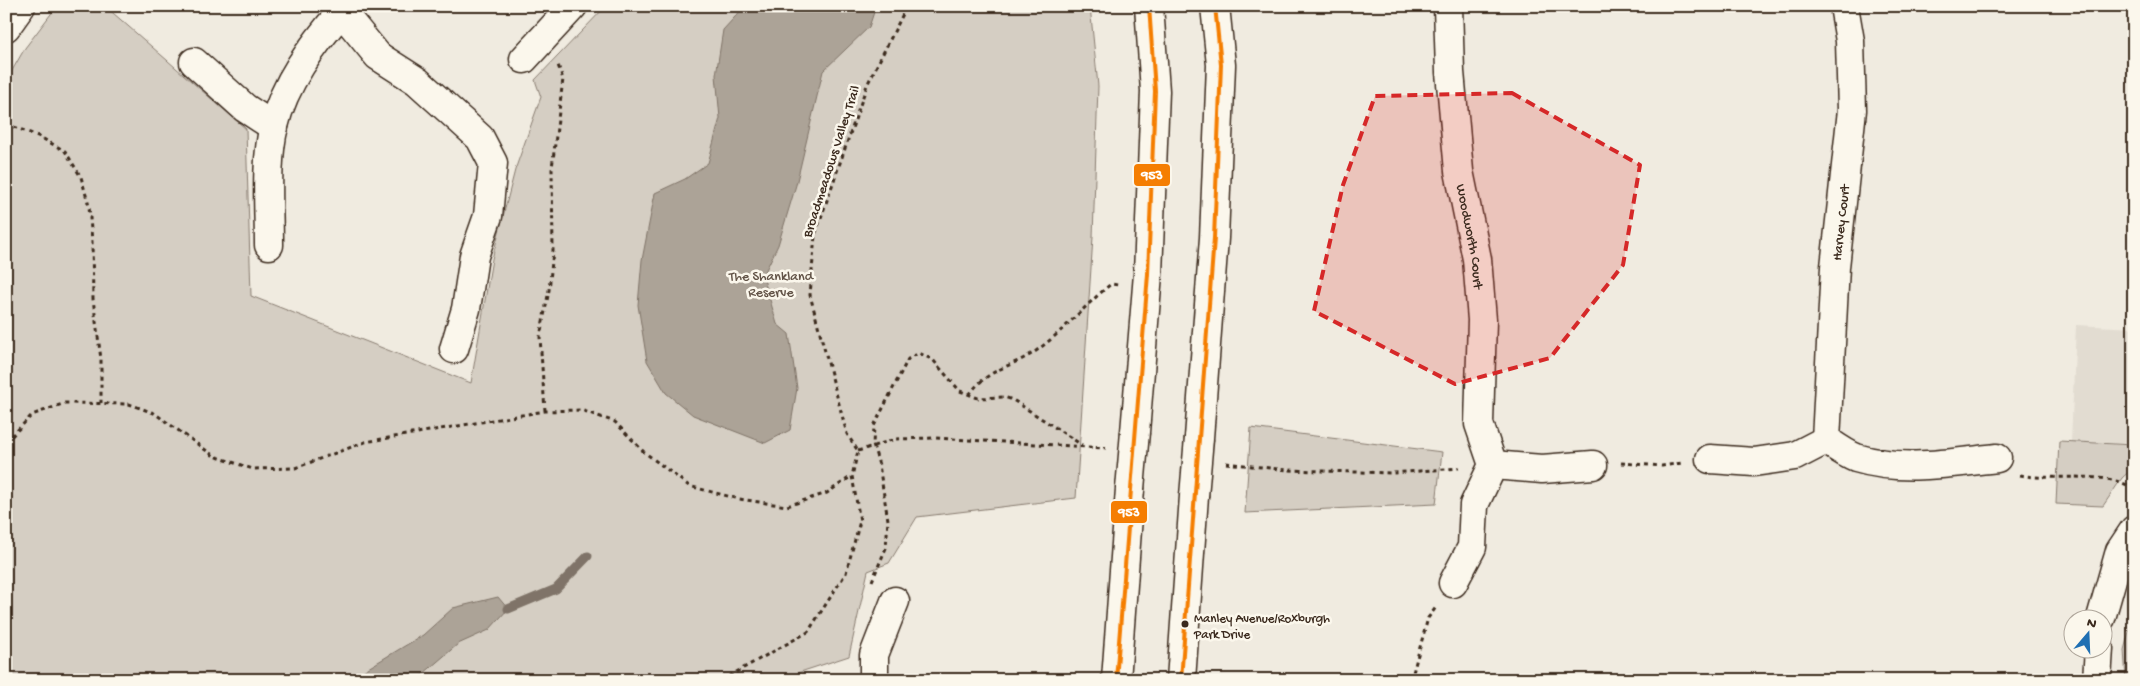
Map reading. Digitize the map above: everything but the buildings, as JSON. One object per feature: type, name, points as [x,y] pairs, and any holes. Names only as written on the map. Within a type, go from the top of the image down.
[{"type":"street","points":[[6,27],[21,6]]},
{"type":"street","points":[[531,52],[573,6]]},
{"type":"street","points":[[1116,680],[1146,288],[1154,91],[1149,6]]},
{"type":"street","points":[[1181,680],[1214,238],[1221,65],[1215,6]]},
{"type":"street","name":"Woodworth Court","points":[[1448,6],[1450,72],[1459,171],[1477,258],[1482,320],[1479,424],[1493,465]]},
{"type":"street","name":"Harvey Court","points":[[1826,440],[1835,266],[1852,110],[1850,41],[1844,6]]},
{"type":"street","points":[[270,245],[269,170],[274,127],[288,89],[312,47],[339,9],[378,56],[417,81],[480,138],[493,163],[488,216],[474,256],[466,309],[454,348]]},
{"type":"street","points":[[194,62],[245,108],[274,127]]},
{"type":"street","points":[[1710,459],[1754,462],[1795,456],[1826,440],[1855,457],[1919,467],[1997,458]]},
{"type":"street","points":[[1453,583],[1472,547],[1474,506],[1493,465],[1542,468],[1593,465]]},
{"type":"street","points":[[2104,608],[2120,551],[2134,530]]},
{"type":"street","points":[[874,680],[874,655],[894,601]]},
{"type":"street","points":[[2098,658],[2098,680]]},
{"type":"path","name":"Broadmeadows Valley Trail","points":[[722,680],[808,632],[846,573],[860,521],[852,476],[858,451],[847,434],[810,295],[815,235],[867,85],[907,6]]},
{"type":"path","points":[[531,52],[556,60],[563,79],[552,168],[553,252],[549,290],[540,337],[545,411]]},
{"type":"path","points":[[6,124],[38,136],[64,150],[81,177],[89,206],[93,299],[101,359],[101,403]]},
{"type":"path","points":[[969,395],[978,382],[996,370],[1034,352],[1066,328],[1111,284],[1146,288]]},
{"type":"path","points":[[894,601],[871,582],[886,548],[888,520],[879,466],[873,444],[874,426],[908,359],[919,353],[933,360],[960,391],[969,395],[978,398],[1004,397],[1013,400],[1082,446]]},
{"type":"path","points":[[6,442],[32,415],[65,403],[129,404],[154,413],[214,456],[253,469],[295,468],[364,442],[545,411],[581,410],[615,422],[644,452],[689,486],[739,499],[787,506],[827,493],[852,476]]},
{"type":"path","points":[[1997,458],[2020,475],[2041,478],[2068,476],[2108,480],[2127,484],[2134,489]]},
{"type":"path","points":[[1593,465],[1626,462],[1662,466],[1710,459]]},
{"type":"path","points":[[1411,680],[1428,618],[1453,583]]},
{"type":"highlighted area","points":[[1512,93],[1640,165],[1623,265],[1550,358],[1455,384],[1314,311],[1343,185],[1375,96]]},
{"type":"shaded area","points":[[745,6],[876,6],[869,27],[823,71],[796,185],[778,245],[763,276],[777,324],[789,334],[797,388],[790,430],[765,443],[693,415],[666,393],[647,361],[638,305],[642,260],[655,193],[685,179],[708,163],[720,118],[716,75],[723,30]]},
{"type":"shaded area","points":[[2076,325],[2134,328],[2134,444],[2071,442]]},
{"type":"shaded area","points":[[498,597],[508,609],[489,630],[458,644],[416,680],[348,680],[423,635],[453,608]]},
{"type":"green space","name":"The Shankland Reserve","points":[[57,6],[105,6],[246,129],[251,296],[471,383],[492,259],[515,170],[541,97],[535,80],[606,6],[1090,6],[1098,86],[1093,237],[1076,498],[917,517],[889,563],[868,571],[849,656],[776,680],[6,680],[6,81],[25,48]]},
{"type":"green space","points":[[1251,428],[1442,452],[1436,504],[1245,513]]},
{"type":"green space","points":[[2059,441],[2134,445],[2134,467],[2122,478],[2103,506],[2056,504]]},
{"type":"green space","points":[[2134,613],[2134,680],[2126,680],[2124,650]]},
{"type":"waterway","points":[[508,609],[556,589],[588,556]]},
{"type":"transit line","name":"953","points":[[1116,680],[1148,274],[1155,91],[1149,6]]},
{"type":"transit line","name":"953","points":[[1181,680],[1214,238],[1221,65],[1215,6]]},
{"type":"place","name":"Manley Avenue/Roxburgh Park Drive","points":[[1185,624]]}]
